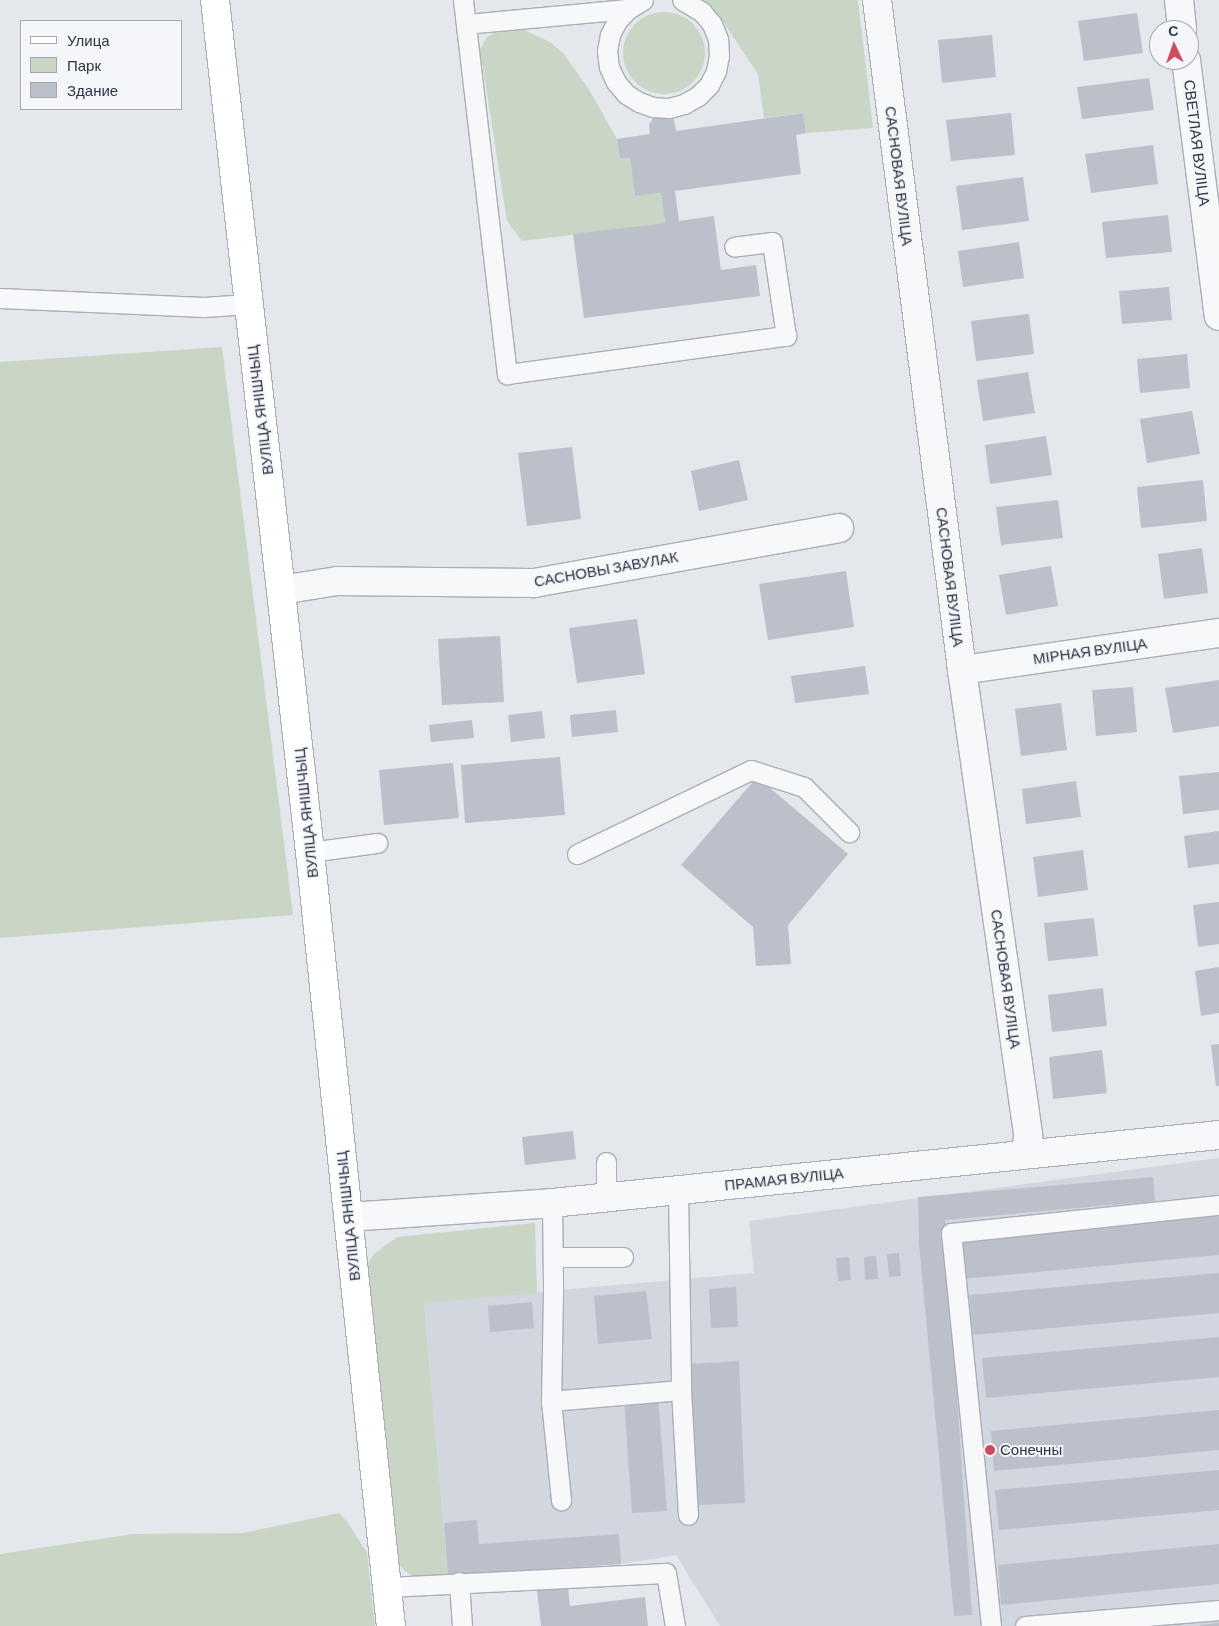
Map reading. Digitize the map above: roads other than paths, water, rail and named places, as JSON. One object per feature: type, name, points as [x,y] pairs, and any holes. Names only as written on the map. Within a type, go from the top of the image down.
[{"type":"street","name":"ВУЛІЦА ЯНІШЧЫЦ","points":[[215,0],[310,852],[391,1626]]},
{"type":"street","name":"САСНОВАЯ ВУЛІЦА","points":[[877,0],[962,670],[1028,1136],[1026,1154]]},
{"type":"street","points":[[1178,0],[1181,20]]},
{"type":"street","name":"СВЕТЛАЯ ВУЛІЦА","points":[[1187,70],[1219,316]]},
{"type":"street","name":"САСНОВЫ ЗАВУЛАК","points":[[281,590],[337,581],[534,583],[839,528]]},
{"type":"street","name":"МІРНАЯ ВУЛІЦА","points":[[962,670],[1219,633]]},
{"type":"street","name":"ПРАМАЯ ВУЛІЦА","points":[[348,1218],[552,1203],[1219,1135]]},
{"type":"lane","points":[[462,0],[507,374],[786,336],[772,242],[734,248]]},
{"type":"lane","points":[[636,4],[617,21],[610,35],[607,51],[609,66],[616,82],[626,94],[638,102],[653,107],[669,108],[691,100],[709,85],[716,71],[719,56],[718,39],[712,24],[702,12],[682,0]]},
{"type":"lane","points":[[466,24],[636,4]]},
{"type":"lane","points":[[0,298],[204,307],[248,304]]},
{"type":"lane","points":[[577,854],[751,770],[804,787],[849,832]]},
{"type":"lane","points":[[310,852],[377,843]]},
{"type":"lane","points":[[606,1162],[606,1197]]},
{"type":"lane","points":[[678,1189],[681,1390],[688,1515]]},
{"type":"lane","points":[[552,1203],[551,1402],[561,1500]]},
{"type":"lane","points":[[991,1626],[951,1233],[1219,1205]]},
{"type":"lane","points":[[552,1257],[623,1257]]},
{"type":"lane","points":[[551,1402],[681,1390]]},
{"type":"lane","points":[[388,1587],[666,1573],[676,1626]]},
{"type":"lane","points":[[459,1582],[462,1626]]},
{"type":"lane","points":[[1025,1626],[1219,1610]]},
{"type":"place","name":"Сонечны","points":[[990,1450]]}]
